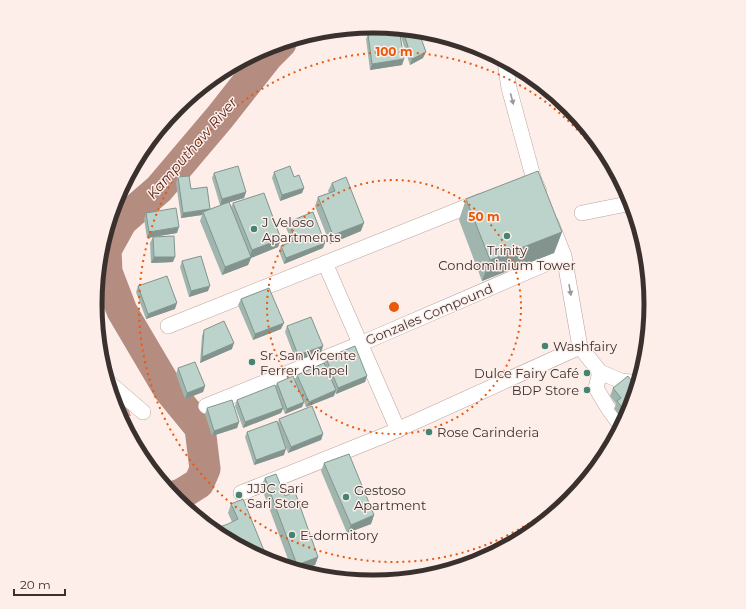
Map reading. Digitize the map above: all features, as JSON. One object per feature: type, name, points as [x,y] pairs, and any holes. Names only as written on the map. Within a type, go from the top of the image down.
[{"type":"street","points":[[506,67],[509,88],[534,180],[564,256],[580,347],[600,372],[621,381],[633,382]]},
{"type":"street","points":[[520,186],[534,180]]},
{"type":"street","points":[[168,326],[491,198]]},
{"type":"street","points":[[582,213],[625,204]]},
{"type":"street","name":"Gonzales Compound","points":[[206,406],[360,344],[564,256]]},
{"type":"street","name":"Gonzales Compound","points":[[325,263],[398,430]]},
{"type":"street","points":[[241,493],[398,430],[580,347]]},
{"type":"street","points":[[600,372],[596,388],[618,422]]},
{"type":"street","points":[[115,388],[143,412]]},
{"type":"green space","points":[[116,392],[125,399],[131,416],[125,416]]},
{"type":"building","points":[[368,34],[400,35],[404,59],[372,64]]},
{"type":"building","points":[[404,35],[421,37],[426,52],[412,59]]},
{"type":"building","points":[[238,166],[246,192],[222,199],[214,173]]},
{"type":"building","points":[[290,166],[294,177],[299,175],[304,188],[282,195],[274,172]]},
{"type":"building","name":"Trinity Condominium Tower","points":[[538,171],[562,232],[490,260],[466,199]]},
{"type":"building","points":[[189,176],[191,189],[207,187],[210,209],[183,213],[178,177]]},
{"type":"building","points":[[346,177],[364,223],[333,235],[318,197],[335,191],[332,183]]},
{"type":"building","name":"J Veloso Apartments","points":[[264,193],[281,239],[252,250],[233,203]]},
{"type":"building","points":[[229,202],[251,257],[225,267],[203,212]]},
{"type":"building","points":[[176,208],[179,227],[149,232],[146,213]]},
{"type":"building","points":[[313,212],[325,243],[286,258],[281,246],[296,240],[288,222]]},
{"type":"building","points":[[174,236],[175,257],[154,257],[153,237]]},
{"type":"building","points":[[201,256],[210,286],[191,291],[182,261]]},
{"type":"building","points":[[167,276],[177,303],[148,314],[138,286]]},
{"type":"building","points":[[269,288],[284,323],[255,334],[241,299]]},
{"type":"building","points":[[311,317],[323,346],[298,355],[287,326]]},
{"type":"building","points":[[224,321],[234,343],[202,357],[204,330]]},
{"type":"building","points":[[355,346],[367,376],[338,388],[326,358]]},
{"type":"building","points":[[195,362],[205,386],[187,393],[178,368]]},
{"type":"building","points":[[324,363],[336,390],[309,402],[297,375]]},
{"type":"building","points":[[293,376],[304,402],[287,409],[277,383]]},
{"type":"building","points":[[628,376],[633,382],[623,409],[617,401],[621,398],[613,388]]},
{"type":"building","points":[[275,385],[283,408],[245,422],[237,400]]},
{"type":"building","points":[[232,400],[239,422],[214,431],[207,408]]},
{"type":"building","points":[[312,406],[323,434],[291,447],[279,419]]},
{"type":"building","points":[[277,421],[286,449],[256,460],[247,432]]},
{"type":"building","name":"Gestoso Apartment","points":[[349,454],[374,515],[351,525],[324,463]]},
{"type":"building","name":"E-dormitory","points":[[276,474],[285,496],[295,492],[318,557],[297,565],[265,478]]},
{"type":"building","points":[[243,499],[265,553],[237,540],[218,527],[238,519],[231,504]]},
{"type":"waterway","name":"Kamputhaw River","points":[[108,246],[122,221],[159,189],[220,117],[271,53]]},
{"type":"waterway","name":"Kamputhaw River","points":[[106,256],[107,272],[122,311],[168,389],[200,428],[205,469],[199,483],[179,494]]},
{"type":"place","name":"J Veloso Apartments","points":[[254,229]]},
{"type":"place","name":"Trinity Condominium Tower","points":[[507,236]]},
{"type":"place","name":"Washfairy","points":[[545,346]]},
{"type":"place","name":"Sr. San Vicente Ferrer Chapel","points":[[252,362]]},
{"type":"place","name":"Dulce Fairy Café","points":[[587,373]]},
{"type":"place","name":"BDP Store","points":[[587,390]]},
{"type":"place","name":"Rose Carinderia","points":[[429,432]]},
{"type":"place","name":"JJJC Sari Sari Store","points":[[239,495]]},
{"type":"place","name":"Gestoso Apartment","points":[[346,497]]},
{"type":"place","name":"E-dormitory","points":[[292,535]]}]
